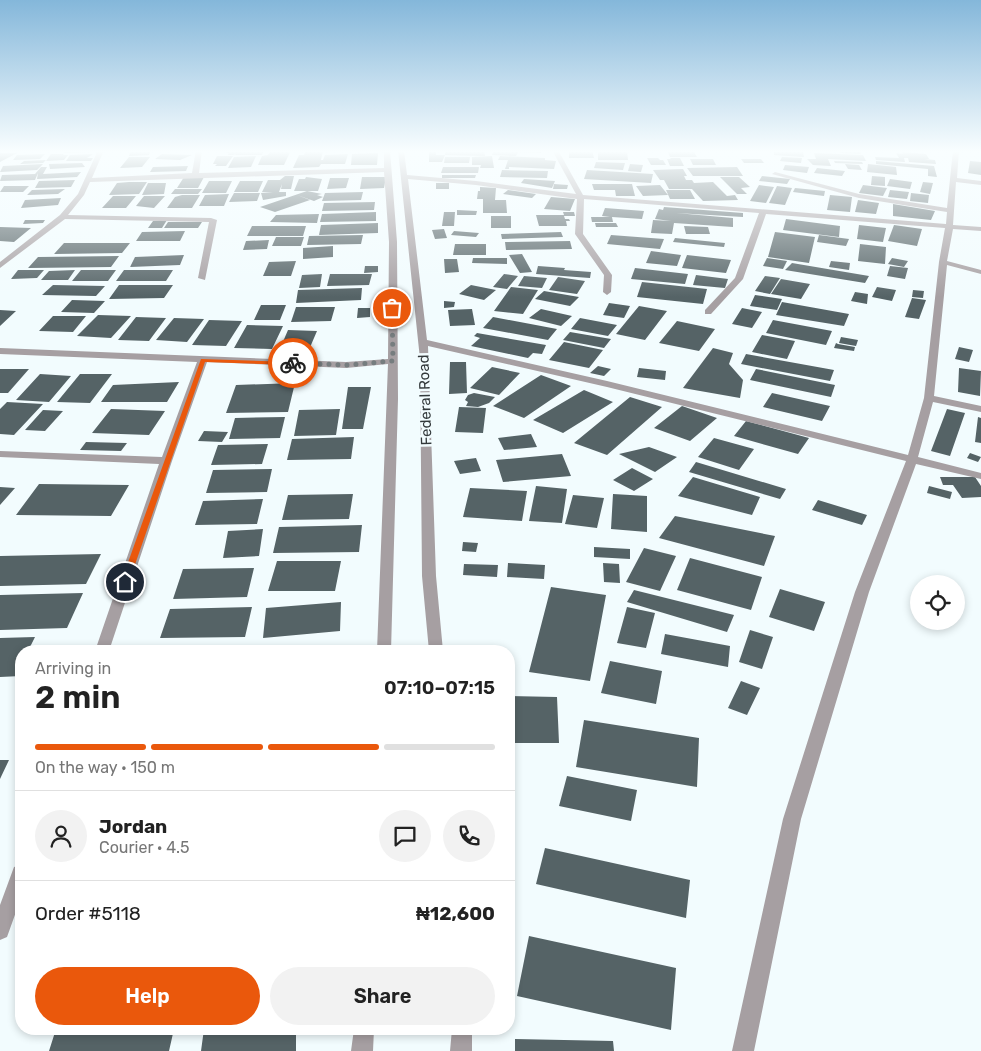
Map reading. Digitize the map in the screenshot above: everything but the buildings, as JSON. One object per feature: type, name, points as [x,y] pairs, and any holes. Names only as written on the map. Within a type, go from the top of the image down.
[{"type":"street","points":[[0,266],[62,217],[78,199]]},
{"type":"street","name":"Federal Road","points":[[384,645],[393,361],[393,242],[389,199]]},
{"type":"street","name":"Federal Road","points":[[407,199],[424,342],[429,576],[435,645]]},
{"type":"street","points":[[581,199],[579,234],[608,275],[607,292]]},
{"type":"street","points":[[608,199],[981,229]]},
{"type":"street","points":[[877,199],[950,211]]},
{"type":"street","points":[[743,1051],[792,818],[862,592],[912,460],[928,398],[943,262],[950,228],[951,199]]},
{"type":"street","points":[[708,312],[739,279],[763,211]]},
{"type":"street","points":[[62,217],[211,220],[214,222],[202,278]]},
{"type":"street","points":[[943,262],[981,272]]},
{"type":"street","points":[[424,342],[607,384],[981,476]]},
{"type":"street","points":[[0,351],[346,365],[393,361]]},
{"type":"street","points":[[104,645],[166,461],[203,360]]},
{"type":"street","points":[[928,398],[981,409]]},
{"type":"street","points":[[0,454],[166,461]]},
{"type":"street","points":[[0,931],[15,890]]},
{"type":"street","points":[[362,1051],[363,1035]]},
{"type":"street","points":[[461,1051],[462,1035]]},
{"type":"way so far","points":[[293,363],[363,365],[393,361],[392,308]]},
{"type":"route","points":[[125,582],[203,360],[293,363]]}]
